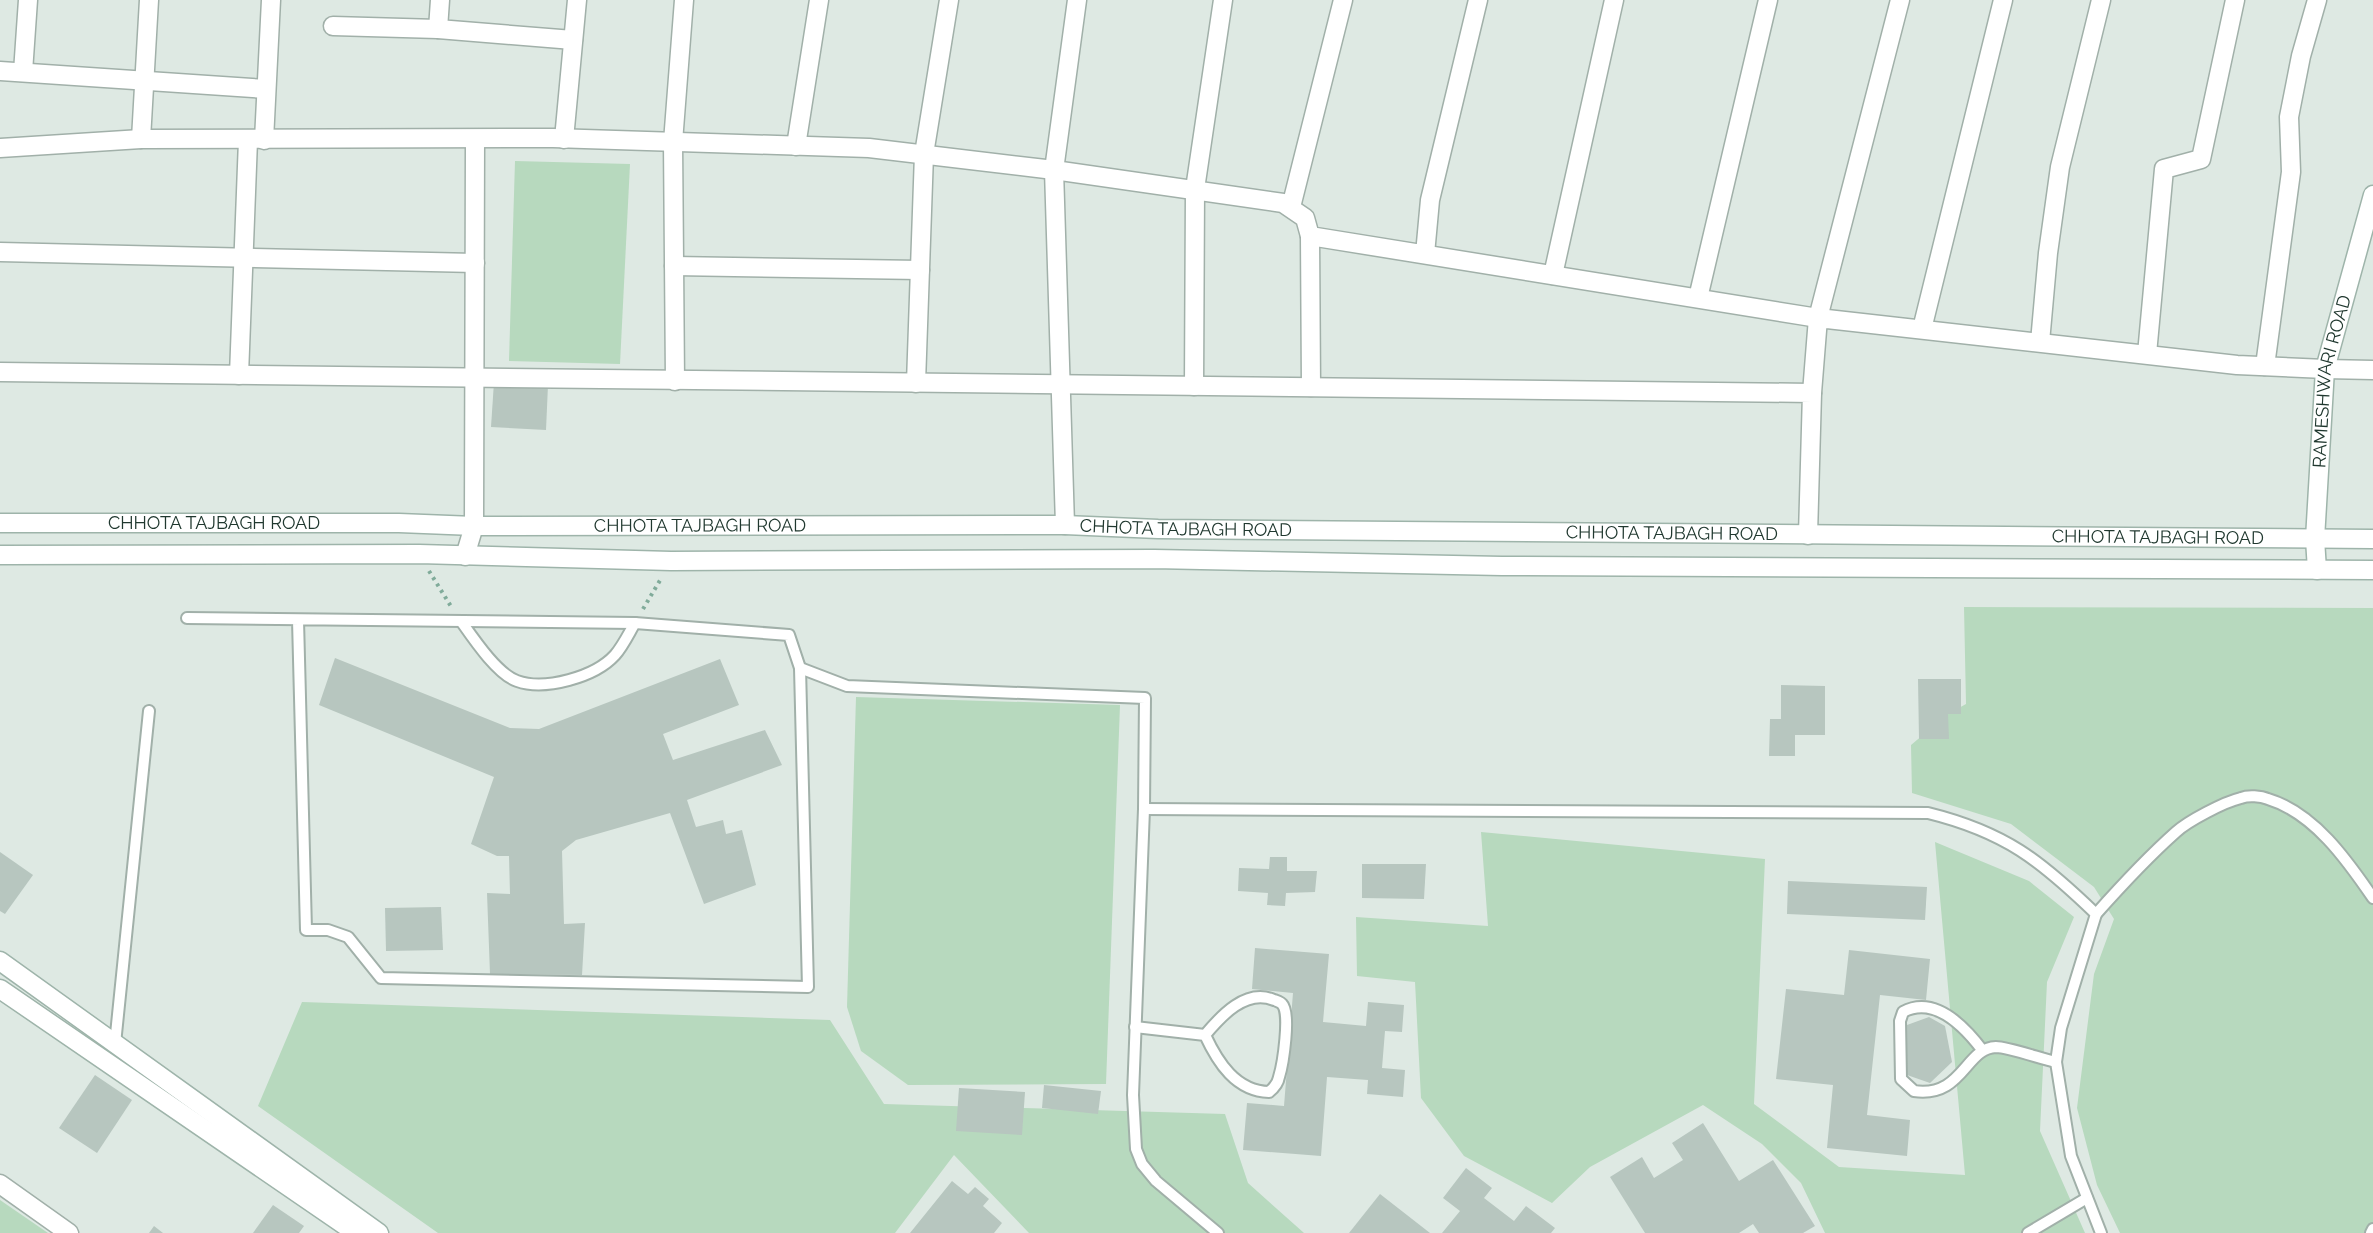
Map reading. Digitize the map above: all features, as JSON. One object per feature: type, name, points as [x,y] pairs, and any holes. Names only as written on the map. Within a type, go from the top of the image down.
[{"type":"street","points":[[23,72],[28,0]]},
{"type":"street","points":[[141,139],[149,0]]},
{"type":"street","points":[[238,375],[243,256],[256,140],[266,89],[272,0]]},
{"type":"street","points":[[438,29],[440,0]]},
{"type":"street","points":[[564,139],[577,0]]},
{"type":"street","points":[[675,381],[673,142],[684,0]]},
{"type":"street","points":[[796,146],[819,0]]},
{"type":"street","points":[[916,383],[924,154],[949,0]]},
{"type":"street","points":[[1065,559],[1054,170],[1077,0]]},
{"type":"street","points":[[1194,386],[1195,189],[1223,0]]},
{"type":"street","points":[[1291,207],[1343,0]]},
{"type":"street","points":[[1425,254],[1430,200],[1478,0]]},
{"type":"street","points":[[1552,275],[1614,0]]},
{"type":"street","points":[[1698,298],[1768,0]]},
{"type":"street","points":[[1808,535],[1812,393],[1818,318],[1900,0]]},
{"type":"street","points":[[1922,329],[2002,0]]},
{"type":"street","points":[[2040,342],[2048,253],[2060,167],[2101,0]]},
{"type":"street","points":[[2146,354],[2164,169],[2201,159],[2235,0]]},
{"type":"street","points":[[2265,366],[2291,172],[2289,117],[2301,56],[2317,0]]},
{"type":"street","points":[[333,26],[438,29],[573,40]]},
{"type":"street","points":[[0,71],[266,89]]},
{"type":"street","points":[[0,148],[141,139],[564,139],[869,148],[1054,170],[1283,203],[1305,218],[1310,236],[1311,387]]},
{"type":"street","points":[[465,556],[474,526],[476,139]]},
{"type":"street","name":"RAMESHWARI ROAD","points":[[2317,570],[2315,539],[2325,369],[2373,195]]},
{"type":"street","points":[[1310,236],[1818,318],[2265,366],[2373,370]]},
{"type":"street","points":[[0,252],[475,263]]},
{"type":"street","points":[[674,266],[920,270]]},
{"type":"street","points":[[0,372],[1812,393]]},
{"type":"street","name":"CHHOTA TAJBAGH ROAD","points":[[0,523],[399,523],[474,526],[1065,525],[1158,529],[2373,539]]},
{"type":"street","points":[[0,555],[419,554],[671,561],[1065,559],[1502,566],[2373,570]]},
{"type":"street","points":[[0,961],[380,1233]]},
{"type":"street","points":[[0,989],[356,1233]]},
{"type":"street","points":[[0,1184],[69,1233]]},
{"type":"lane","points":[[187,618],[635,623],[789,635],[800,668],[808,987],[381,978],[348,937],[328,930],[306,930],[298,621]]},
{"type":"lane","points":[[461,621],[485,655],[515,681],[546,686],[591,672],[615,655],[635,623]]},
{"type":"lane","points":[[800,668],[847,686],[1145,698],[1144,809],[1132,1095],[1136,1149],[1142,1164],[1156,1181],[1218,1233]]},
{"type":"lane","points":[[115,1044],[148,711]]},
{"type":"lane","points":[[2101,1233],[2071,1156],[2056,1062],[2061,1028],[2096,914],[2177,830],[2243,797],[2266,798],[2286,806],[2319,830],[2351,867],[2373,898]]},
{"type":"lane","points":[[1144,809],[1928,813],[1964,822],[2010,843],[2035,859],[2096,914]]},
{"type":"lane","points":[[1254,997],[1268,998],[1282,1004],[1286,1011],[1286,1039],[1279,1078],[1274,1088],[1269,1092],[1256,1092],[1245,1087],[1233,1077],[1212,1050],[1205,1035],[1219,1018],[1241,1002],[1254,997]]},
{"type":"lane","points":[[1983,1051],[1952,1018],[1925,1006],[1912,1007],[1903,1012],[1900,1021],[1901,1079],[1914,1091],[1935,1091],[1946,1087],[1956,1080],[1983,1051],[1996,1047],[2056,1062]]},
{"type":"lane","points":[[1135,1027],[1205,1035]]},
{"type":"lane","points":[[2028,1233],[2087,1198]]},
{"type":"path","points":[[419,554],[461,621]]},
{"type":"path","points":[[635,623],[671,561]]},
{"type":"green space","points":[[515,161],[630,164],[620,364],[509,361]]},
{"type":"green space","points":[[1964,607],[2373,608],[2373,1233],[2120,1233],[2097,1185],[2077,1108],[2094,974],[2114,919],[2094,887],[2011,824],[1912,793],[1911,745],[1948,714],[1966,704]]},
{"type":"green space","points":[[856,697],[1120,705],[1106,1084],[908,1085],[861,1051],[847,1007]]},
{"type":"green space","points":[[1481,832],[1765,859],[1754,1104],[1839,1167],[1965,1175],[1935,842],[2029,881],[2074,917],[2047,982],[2040,1131],[2085,1233],[1825,1233],[1801,1183],[1762,1144],[1703,1105],[1590,1167],[1552,1203],[1464,1156],[1421,1098],[1415,982],[1357,976],[1356,917],[1488,926]]},
{"type":"green space","points":[[302,1002],[830,1020],[884,1104],[1225,1114],[1248,1183],[1304,1233],[1029,1233],[954,1155],[895,1233],[438,1233],[258,1106]]},
{"type":"green space","points":[[0,1200],[48,1233],[0,1233]]},
{"type":"building","points":[[494,382],[548,385],[546,430],[491,427]]},
{"type":"building","points":[[335,658],[510,728],[539,729],[720,659],[739,705],[663,734],[673,760],[765,730],[782,765],[687,800],[696,827],[723,820],[726,834],[742,830],[756,885],[704,904],[670,813],[576,840],[562,851],[564,924],[585,923],[582,975],[490,974],[487,893],[510,894],[509,856],[497,856],[471,844],[494,777],[319,705]]},
{"type":"building","points":[[1918,679],[1961,679],[1961,714],[1948,714],[1949,739],[1919,739]]},
{"type":"building","points":[[1781,685],[1825,686],[1825,735],[1795,735],[1795,756],[1769,756],[1770,719],[1781,719]]},
{"type":"building","points":[[0,852],[33,875],[5,914],[0,911]]},
{"type":"building","points":[[1270,857],[1287,857],[1287,871],[1317,871],[1315,892],[1286,893],[1285,906],[1267,905],[1268,893],[1238,891],[1239,868],[1269,869]]},
{"type":"building","points":[[1362,864],[1426,864],[1424,899],[1362,898]]},
{"type":"building","points":[[1788,881],[1927,887],[1925,920],[1787,914]]},
{"type":"building","points":[[441,907],[443,950],[386,951],[385,908]]},
{"type":"building","points":[[1255,948],[1329,954],[1323,1022],[1366,1026],[1368,1002],[1404,1005],[1402,1032],[1385,1031],[1382,1068],[1405,1070],[1403,1097],[1367,1094],[1368,1080],[1327,1077],[1321,1156],[1243,1150],[1247,1103],[1284,1106],[1293,993],[1252,989]]},
{"type":"building","points":[[1849,950],[1930,959],[1926,1000],[1880,995],[1867,1115],[1910,1120],[1907,1156],[1827,1148],[1833,1085],[1776,1079],[1786,989],[1844,995]]},
{"type":"building","points":[[1929,1017],[1945,1026],[1952,1062],[1930,1083],[1907,1075],[1907,1025]]},
{"type":"building","points":[[95,1075],[132,1100],[97,1153],[59,1128]]},
{"type":"building","points":[[1044,1085],[1101,1091],[1098,1114],[1042,1108]]},
{"type":"building","points":[[959,1088],[1025,1092],[1022,1135],[956,1131]]},
{"type":"building","points":[[1703,1123],[1739,1181],[1773,1160],[1815,1226],[1803,1233],[1759,1233],[1753,1224],[1739,1233],[1645,1233],[1610,1177],[1642,1157],[1654,1178],[1683,1160],[1672,1143]]},
{"type":"building","points":[[1466,1168],[1492,1188],[1484,1198],[1514,1221],[1526,1206],[1555,1228],[1551,1233],[1442,1233],[1460,1211],[1443,1198]]},
{"type":"building","points":[[952,1181],[968,1194],[975,1187],[989,1199],[983,1206],[1002,1223],[994,1233],[910,1233]]},
{"type":"building","points":[[1380,1194],[1430,1233],[1349,1233]]},
{"type":"building","points":[[273,1205],[304,1226],[299,1233],[253,1233]]},
{"type":"building","points":[[154,1226],[163,1233],[149,1233]]}]
